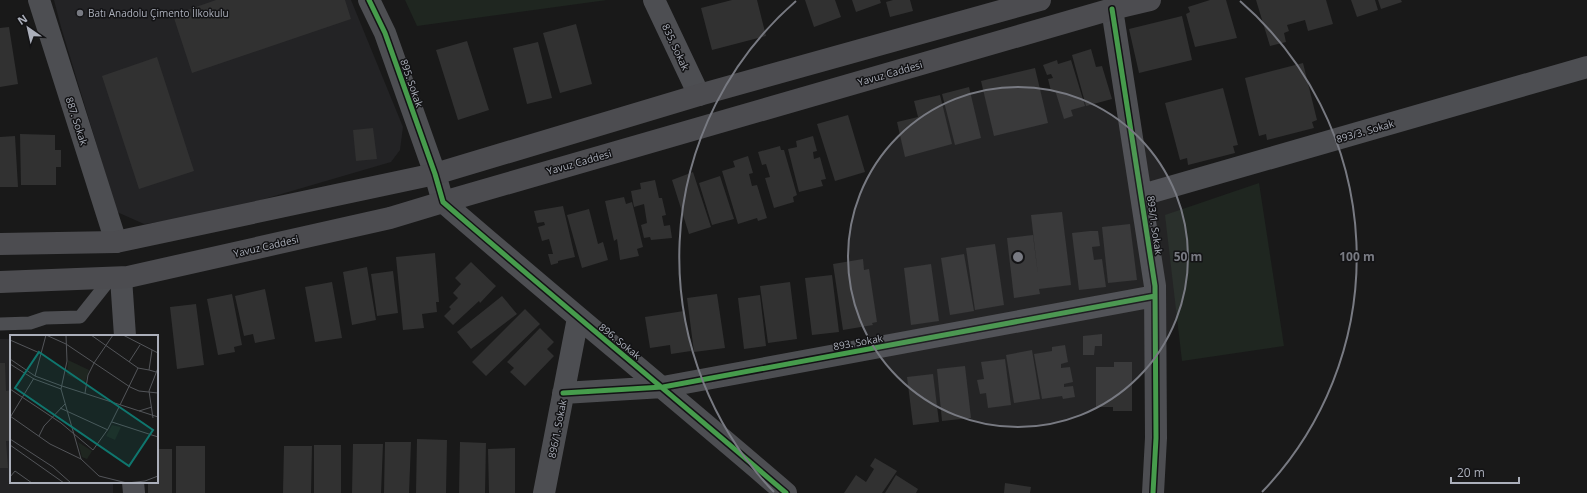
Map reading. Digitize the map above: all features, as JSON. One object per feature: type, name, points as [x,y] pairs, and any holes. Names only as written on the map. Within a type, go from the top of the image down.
[{"type":"main road","points":[[0,244],[116,242],[435,174],[698,95],[1040,0]]},
{"type":"main road","name":"Yavuz Caddesi","points":[[0,282],[116,278],[390,218],[1112,9],[1150,0]]},
{"type":"street","name":"887. Sokak","points":[[39,0],[116,242]]},
{"type":"street","name":"895. Sokak","points":[[368,0],[385,33],[435,174],[442,202]]},
{"type":"street","name":"835. Sokak","points":[[654,0],[698,95]]},
{"type":"street","name":"893/1. Sokak","points":[[1112,9],[1142,195],[1155,296],[1156,438],[1153,493]]},
{"type":"street","name":"893/3. Sokak","points":[[1142,195],[1587,67]]},
{"type":"street","name":"896. Sokak","points":[[442,202],[786,493]]},
{"type":"street","points":[[116,278],[125,335]]},
{"type":"street","name":"893. Sokak","points":[[563,394],[662,387],[1155,296]]},
{"type":"street","name":"896/1. Sokak","points":[[544,493],[578,318]]},
{"type":"street","points":[[133,483],[134,493]]},
{"type":"lane","points":[[0,324],[30,323],[45,318],[80,317],[116,278]]},
{"type":"shaded area","points":[[54,0],[351,0],[403,127],[400,150],[391,162],[210,215],[144,224],[117,212]]},
{"type":"shaded area","points":[[405,0],[607,0],[417,26]]},
{"type":"shaded area","points":[[1259,183],[1284,346],[1182,361],[1165,215]]},
{"type":"shaded area","points":[[0,339],[10,339],[10,483],[113,483],[113,493],[0,493]]},
{"type":"building","points":[[216,0],[345,0],[351,19],[192,73],[173,15]]},
{"type":"building","points":[[732,0],[757,0],[766,36],[712,50],[701,8]]},
{"type":"building","points":[[805,0],[835,0],[841,17],[814,27]]},
{"type":"building","points":[[852,0],[880,0],[881,3],[856,12]]},
{"type":"building","points":[[893,0],[910,0],[913,11],[890,17],[886,2]]},
{"type":"building","points":[[1210,0],[1226,0],[1237,38],[1195,47],[1186,14],[1190,12],[1188,7]]},
{"type":"building","points":[[1256,0],[1326,0],[1333,24],[1308,31],[1305,20],[1287,25],[1289,31],[1284,33],[1286,42],[1270,46]]},
{"type":"building","points":[[1351,0],[1375,0],[1378,10],[1357,17]]},
{"type":"building","points":[[1378,0],[1401,0],[1402,2],[1381,9]]},
{"type":"building","points":[[1182,16],[1192,60],[1139,73],[1129,29]]},
{"type":"building","points":[[576,24],[592,84],[560,93],[543,33]]},
{"type":"building","points":[[9,27],[18,84],[0,87],[0,28]]},
{"type":"building","points":[[467,41],[489,110],[458,120],[436,50]]},
{"type":"building","points":[[538,42],[552,98],[527,104],[513,48]]},
{"type":"building","points":[[1091,49],[1096,67],[1102,66],[1112,99],[1086,106],[1072,55]]},
{"type":"building","points":[[157,57],[194,171],[139,189],[102,76]]},
{"type":"building","points":[[1057,60],[1058,64],[1071,60],[1085,106],[1071,110],[1073,116],[1064,119],[1055,90],[1051,91],[1048,79],[1053,78],[1051,74],[1047,75],[1043,65]]},
{"type":"building","points":[[1303,63],[1317,120],[1312,122],[1314,128],[1267,140],[1266,134],[1259,136],[1245,78]]},
{"type":"building","points":[[1035,68],[1048,123],[994,136],[981,81]]},
{"type":"building","points":[[969,87],[981,138],[955,145],[942,94]]},
{"type":"building","points":[[1223,88],[1238,145],[1233,146],[1235,153],[1188,165],[1187,158],[1180,160],[1165,103]]},
{"type":"building","points":[[940,95],[952,144],[905,157],[897,122],[918,117],[914,101]]},
{"type":"building","points":[[848,115],[865,172],[835,181],[817,124]]},
{"type":"building","points":[[373,128],[377,159],[356,161],[353,130]]},
{"type":"building","points":[[20,134],[55,135],[55,150],[61,150],[61,167],[56,167],[56,185],[21,185]]},
{"type":"building","points":[[15,136],[18,187],[0,187],[0,137]]},
{"type":"building","points":[[813,136],[817,151],[813,152],[814,159],[820,157],[826,179],[821,180],[823,186],[799,192],[788,149],[797,147],[796,141]]},
{"type":"building","points":[[780,146],[781,150],[784,150],[797,195],[793,197],[794,202],[774,208],[765,178],[770,177],[766,164],[762,165],[758,152]]},
{"type":"building","points":[[748,156],[753,173],[749,174],[752,186],[757,185],[767,218],[758,221],[757,218],[738,224],[722,171],[735,167],[733,161]]},
{"type":"building","points":[[693,172],[711,227],[689,234],[672,180]]},
{"type":"building","points":[[720,176],[734,219],[712,225],[699,183]]},
{"type":"building","points":[[655,180],[659,198],[662,198],[666,215],[662,216],[664,226],[670,225],[672,238],[651,240],[650,237],[644,238],[641,225],[647,223],[644,204],[634,207],[631,191],[641,189],[640,183]]},
{"type":"building","points":[[624,197],[626,204],[632,202],[643,247],[637,249],[639,256],[620,260],[617,239],[614,241],[605,201]]},
{"type":"building","points":[[563,206],[575,257],[558,261],[558,263],[551,265],[548,254],[553,254],[549,239],[542,241],[538,227],[545,225],[544,222],[537,223],[534,211]]},
{"type":"building","points":[[589,209],[598,244],[603,242],[608,260],[582,268],[567,215]]},
{"type":"building","points":[[1062,212],[1071,285],[1039,289],[1040,294],[1014,298],[1007,238],[1033,235],[1038,275],[1031,215]]},
{"type":"building","points":[[1130,224],[1137,280],[1108,283],[1102,227]]},
{"type":"building","points":[[1098,231],[1100,246],[1092,247],[1094,260],[1102,259],[1106,287],[1079,290],[1072,233]]},
{"type":"building","points":[[995,244],[1004,305],[975,310],[966,248]]},
{"type":"building","points":[[435,253],[439,302],[436,302],[437,312],[422,314],[424,328],[403,330],[396,257]]},
{"type":"building","points":[[964,254],[974,311],[950,315],[941,258]]},
{"type":"building","points":[[863,259],[864,270],[869,269],[877,322],[872,323],[873,325],[843,330],[833,264]]},
{"type":"building","points":[[471,262],[496,286],[480,303],[479,301],[453,325],[444,316],[451,309],[449,307],[458,298],[453,293],[461,284],[455,278]]},
{"type":"building","points":[[931,264],[939,321],[911,325],[904,268]]},
{"type":"building","points":[[367,267],[376,320],[352,325],[343,272]]},
{"type":"building","points":[[393,271],[398,313],[377,316],[371,274]]},
{"type":"building","points":[[832,275],[839,332],[812,335],[805,278]]},
{"type":"building","points":[[332,282],[342,338],[315,342],[305,287]]},
{"type":"building","points":[[790,282],[797,339],[768,343],[760,286]]},
{"type":"building","points":[[265,289],[275,339],[255,343],[253,334],[244,336],[235,296]]},
{"type":"building","points":[[232,294],[242,345],[234,347],[235,352],[218,355],[207,299]]},
{"type":"building","points":[[717,294],[725,348],[694,352],[687,298]]},
{"type":"building","points":[[760,295],[766,346],[744,349],[738,298]]},
{"type":"building","points":[[502,296],[517,314],[471,349],[457,332]]},
{"type":"building","points":[[196,304],[204,365],[177,369],[170,307]]},
{"type":"building","points":[[525,309],[540,324],[486,376],[472,362]]},
{"type":"building","points":[[684,311],[691,351],[671,354],[670,345],[650,348],[645,317]]},
{"type":"building","points":[[540,328],[554,342],[547,349],[554,356],[525,386],[510,372],[514,368],[507,362]]},
{"type":"building","points":[[1102,334],[1102,346],[1095,346],[1094,355],[1083,355],[1083,336]]},
{"type":"building","points":[[1065,345],[1068,362],[1061,364],[1061,368],[1070,367],[1073,382],[1064,384],[1064,387],[1073,386],[1075,397],[1063,399],[1062,396],[1042,399],[1034,354],[1052,351],[1052,347]]},
{"type":"building","points":[[1032,350],[1040,399],[1014,403],[1006,355]]},
{"type":"building","points":[[1005,359],[1011,405],[988,408],[986,393],[980,394],[977,380],[984,379],[981,362]]},
{"type":"building","points":[[1114,362],[1132,362],[1132,411],[1113,411],[1113,407],[1096,407],[1096,367],[1114,367]]},
{"type":"building","points":[[0,363],[5,363],[6,391],[10,390],[10,441],[6,441],[8,468],[0,468]]},
{"type":"building","points":[[965,366],[971,418],[942,421],[937,369]]},
{"type":"building","points":[[933,374],[939,422],[913,425],[907,377]]},
{"type":"building","points":[[417,439],[447,440],[446,493],[416,493]]},
{"type":"building","points":[[385,442],[411,442],[409,493],[384,493]]},
{"type":"building","points":[[460,442],[486,443],[485,493],[459,493]]},
{"type":"building","points":[[353,444],[383,444],[381,493],[352,493]]},
{"type":"building","points":[[314,445],[341,445],[341,493],[314,493]]},
{"type":"building","points":[[176,446],[205,446],[205,493],[176,493]]},
{"type":"building","points":[[284,446],[312,446],[311,493],[283,493]]},
{"type":"building","points":[[515,448],[515,493],[489,493],[488,449]]},
{"type":"building","points":[[158,449],[172,449],[172,493],[148,493],[148,483],[158,483]]},
{"type":"building","points":[[875,458],[897,471],[882,493],[844,493],[856,475],[866,482],[874,469],[870,466]]},
{"type":"building","points":[[896,475],[918,489],[916,493],[885,493]]},
{"type":"building","points":[[1005,483],[1031,487],[1030,493],[1004,493]]},
{"type":"cycle path","points":[[369,0],[385,33],[435,174],[443,202],[786,493]]},
{"type":"cycle path","points":[[1112,9],[1155,286],[1156,438],[1153,493]]},
{"type":"cycle path","points":[[563,393],[663,387],[1155,296]]},
{"type":"place","name":"Batı Anadolu Çimento İlkokulu","points":[[80,13]]}]
